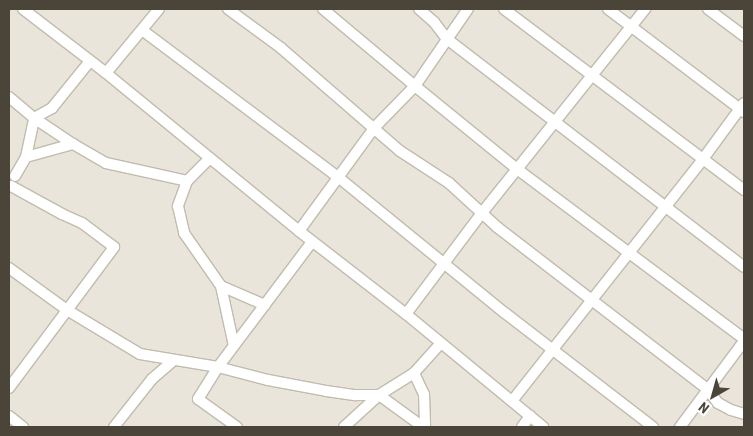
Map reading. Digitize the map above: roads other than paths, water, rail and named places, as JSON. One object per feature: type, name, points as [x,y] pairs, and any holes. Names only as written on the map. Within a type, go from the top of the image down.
[{"type":"street","points":[[23,9],[90,61],[298,231],[406,314],[543,427]]},
{"type":"street","points":[[106,74],[159,9]]},
{"type":"street","points":[[228,9],[281,48],[400,151],[449,183],[481,214],[707,390],[718,403],[744,414]]},
{"type":"street","points":[[323,9],[518,169],[744,340],[680,427]]},
{"type":"street","points":[[419,9],[434,22],[447,39],[744,266]]},
{"type":"street","points":[[298,231],[374,128],[415,86],[468,9]]},
{"type":"street","points":[[504,9],[744,190]]},
{"type":"street","points":[[512,401],[554,351],[743,108],[608,9]]},
{"type":"street","points":[[406,314],[481,214],[645,9]]},
{"type":"street","points":[[708,9],[744,36]]},
{"type":"street","points":[[142,30],[338,177],[444,264],[653,427]]},
{"type":"street","points":[[9,388],[114,247],[82,223],[62,214],[11,181],[26,157],[34,118],[52,108],[90,61]]},
{"type":"street","points":[[9,97],[34,118],[73,144],[106,162],[187,181]]},
{"type":"street","points":[[26,157],[73,144]]},
{"type":"street","points":[[209,159],[187,181],[178,206],[184,233],[220,286],[234,346]]},
{"type":"street","points":[[237,427],[198,399],[218,367],[312,242]]},
{"type":"street","points":[[9,268],[68,310],[131,351],[173,361],[218,367],[268,380],[326,391],[356,395],[380,395],[424,427]]},
{"type":"street","points":[[220,286],[265,305]]},
{"type":"street","points":[[344,427],[380,395],[414,373],[441,343]]},
{"type":"street","points":[[114,427],[152,379],[173,361]]},
{"type":"street","points":[[414,373],[424,394],[424,427]]},
{"type":"street","points":[[9,416],[23,427]]},
{"type":"street","points":[[522,427],[530,416]]}]
